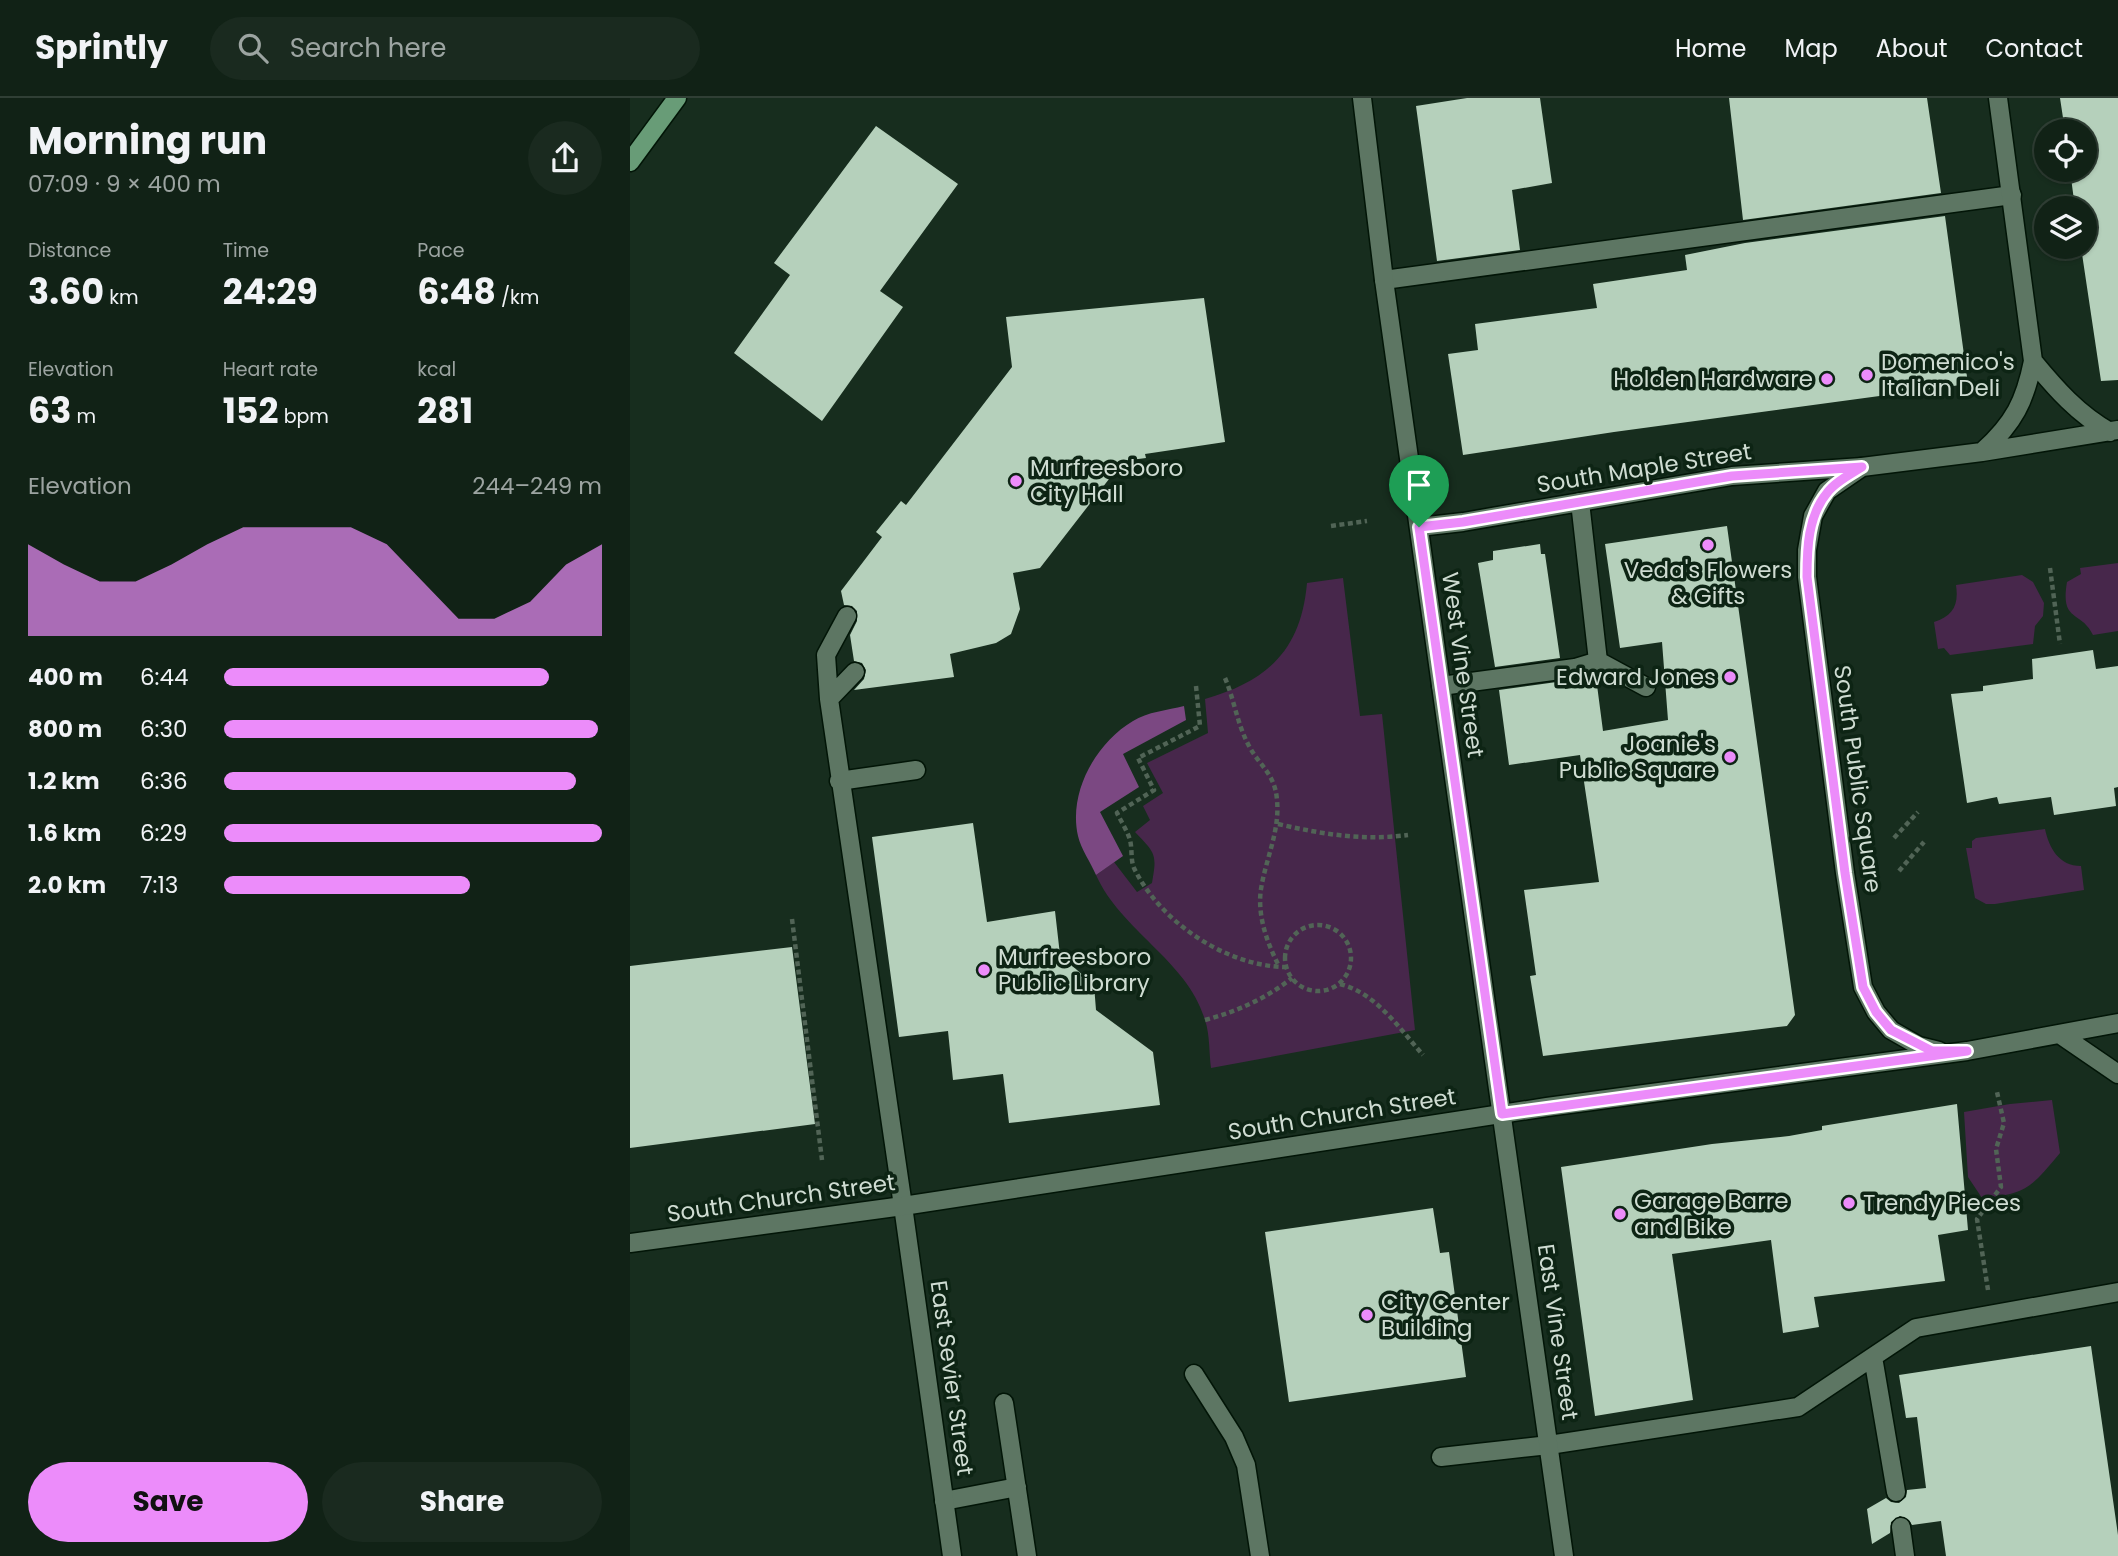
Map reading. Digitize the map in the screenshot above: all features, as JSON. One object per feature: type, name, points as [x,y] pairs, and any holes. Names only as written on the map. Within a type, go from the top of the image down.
[{"type":"main road","points":[[630,162],[677,98]]},
{"type":"street","name":"West Vine Street","points":[[1362,98],[1384,279],[1502,1114]]},
{"type":"street","points":[[1982,452],[2004,433],[2015,414],[2028,388],[2033,361],[1998,98]]},
{"type":"street","points":[[1384,279],[2012,195]]},
{"type":"street","points":[[2033,361],[2070,404],[2092,422],[2114,431]]},
{"type":"street","name":"South Maple Street","points":[[1419,527],[1732,476],[1862,467],[1982,452],[2114,431]]},
{"type":"street","name":"South Public Square","points":[[1862,467],[1827,491],[1813,516],[1807,550],[1807,577],[1845,873],[1863,987],[1876,1012],[1891,1030],[1932,1051],[1967,1051]]},
{"type":"street","points":[[1580,502],[1598,661]]},
{"type":"street","name":"East Sevier Street","points":[[847,616],[826,655],[829,699],[952,1556]]},
{"type":"street","points":[[1441,686],[1575,668],[1598,661],[1646,687]]},
{"type":"street","points":[[829,699],[855,672]]},
{"type":"street","points":[[839,781],[916,770]]},
{"type":"street","name":"South Church Street","points":[[630,1243],[903,1206],[1502,1114],[1967,1051],[2118,1023]]},
{"type":"street","points":[[2061,1035],[2118,1073]]},
{"type":"street","name":"East Vine Street","points":[[1502,1114],[1564,1556]]},
{"type":"street","points":[[1441,1457],[1549,1445],[1798,1407],[1916,1328],[2118,1292]]},
{"type":"street","points":[[1873,1357],[1896,1492]]},
{"type":"street","points":[[1195,1374],[1234,1437],[1246,1465],[1259,1556]]},
{"type":"street","points":[[1004,1403],[1027,1556]]},
{"type":"street","points":[[944,1501],[1017,1487]]},
{"type":"street","points":[[1900,1527],[1905,1556]]},
{"type":"path","points":[[1331,526],[1367,521]]},
{"type":"path","points":[[2050,568],[2060,644]]},
{"type":"path","points":[[1225,678],[1248,745],[1274,781],[1278,824],[1261,890],[1261,915],[1269,947],[1283,967],[1298,985],[1319,992],[1330,990],[1339,984],[1351,966],[1352,954],[1342,934],[1323,925],[1312,925],[1293,935],[1287,945],[1283,967]]},
{"type":"path","points":[[1196,686],[1200,726],[1138,758],[1154,790],[1117,813],[1130,838],[1133,866],[1169,914],[1203,942],[1244,960],[1265,966],[1283,967]]},
{"type":"path","points":[[1894,838],[1918,812]]},
{"type":"path","points":[[1278,824],[1355,838],[1408,835]]},
{"type":"path","points":[[1899,871],[1924,842]]},
{"type":"path","points":[[792,919],[821,1160]]},
{"type":"path","points":[[1205,1020],[1236,1011],[1265,998],[1292,978]]},
{"type":"path","points":[[1339,984],[1364,994],[1384,1011],[1423,1055]]},
{"type":"path","points":[[1992,1314],[1977,1219],[2001,1187],[1996,1149],[2004,1123],[1997,1092]]},
{"type":"shaded area","points":[[2118,563],[2118,631],[2093,635],[2066,604],[2067,582],[2081,574],[2080,568]]},
{"type":"shaded area","points":[[2022,575],[2033,582],[2044,603],[2043,616],[2035,626],[2033,644],[1950,655],[1944,648],[1938,649],[1934,622],[1953,609],[1956,585]]},
{"type":"shaded area","points":[[1343,578],[1360,716],[1382,714],[1415,1030],[1211,1068],[1207,1026],[1196,999],[1170,963],[1121,913],[1096,875],[1114,862],[1137,892],[1152,883],[1153,855],[1135,832],[1150,820],[1143,806],[1163,793],[1147,763],[1208,733],[1205,699],[1247,683],[1277,659],[1289,644],[1297,627],[1307,583]]},
{"type":"shaded area","points":[[1184,706],[1186,720],[1123,754],[1139,787],[1100,812],[1123,856],[1096,875],[1079,841],[1076,819],[1081,786],[1088,770],[1107,742],[1133,721],[1151,713]]},
{"type":"shaded area","points":[[2045,829],[2056,855],[2067,863],[2081,866],[2084,890],[1995,904],[1986,904],[1975,898],[1966,848],[1972,848],[1972,841],[1976,838]]},
{"type":"shaded area","points":[[2052,1100],[2060,1153],[2027,1187],[2010,1194],[1982,1198],[1968,1177],[1964,1112]]},
{"type":"building","points":[[1467,98],[1540,98],[1552,183],[1512,190],[1520,250],[1437,261],[1416,106]]},
{"type":"building","points":[[1729,98],[1927,98],[1941,193],[1743,220]]},
{"type":"building","points":[[2060,98],[2118,98],[2118,380],[2101,381],[2083,259],[2097,259],[2097,196],[2073,196],[2072,182],[2097,182],[2097,119],[2063,119]]},
{"type":"building","points":[[876,126],[958,184],[880,291],[903,307],[822,421],[734,353],[790,275],[774,263]]},
{"type":"building","points":[[1945,216],[1968,384],[1463,455],[1448,354],[1478,350],[1475,324],[1597,308],[1593,284],[1687,270],[1685,255],[1745,243]]},
{"type":"building","name":"Murfreesboro City Hall","points":[[1204,298],[1225,442],[1145,454],[1146,458],[1123,461],[1040,568],[1013,573],[1020,609],[1011,634],[996,643],[950,654],[954,677],[854,690],[864,679],[866,670],[862,663],[854,661],[850,635],[857,621],[857,611],[852,606],[844,605],[841,591],[882,537],[876,532],[901,501],[906,505],[1012,367],[1006,317]]},
{"type":"building","points":[[1727,526],[1795,1015],[1787,1026],[1543,1056],[1530,976],[1536,975],[1524,890],[1599,882],[1580,755],[1509,765],[1499,690],[1564,681],[1565,689],[1597,685],[1603,731],[1668,720],[1662,642],[1620,648],[1605,544]]},
{"type":"building","points":[[1540,544],[1541,554],[1545,554],[1560,658],[1495,667],[1478,563],[1493,560],[1493,551]]},
{"type":"building","points":[[2093,650],[2096,669],[2118,666],[2118,787],[2114,788],[2116,806],[2054,815],[2051,797],[1999,804],[1997,797],[1967,803],[1951,694],[1983,691],[1983,686],[2033,679],[2032,659]]},
{"type":"building","name":"Murfreesboro Public Library","points":[[973,823],[987,922],[1055,911],[1060,955],[1094,985],[1096,1010],[1153,1052],[1160,1105],[1009,1123],[1003,1074],[953,1080],[948,1031],[899,1037],[872,837]]},
{"type":"building","points":[[792,947],[815,1124],[630,1148],[630,966]]},
{"type":"building","points":[[1957,1104],[1968,1230],[1938,1235],[1945,1281],[1814,1297],[1819,1327],[1783,1333],[1771,1240],[1672,1254],[1693,1400],[1595,1416],[1561,1167],[1712,1144],[1789,1136],[1822,1130],[1822,1126]]},
{"type":"building","name":"City Center Building","points":[[1433,1208],[1440,1253],[1449,1252],[1466,1377],[1289,1402],[1265,1232]]},
{"type":"building","points":[[2091,1346],[2118,1535],[2118,1556],[1946,1556],[1941,1521],[1912,1525],[1909,1520],[1900,1516],[1891,1522],[1890,1533],[1872,1544],[1867,1509],[1886,1498],[1899,1503],[1906,1497],[1907,1490],[1926,1488],[1917,1417],[1906,1418],[1899,1375]]},
{"type":"place","name":"Domenico's Italian Deli","points":[[1867,375]]},
{"type":"place","name":"Holden Hardware","points":[[1827,379]]},
{"type":"place","name":"Murfreesboro City Hall","points":[[1016,481]]},
{"type":"place","name":"Veda's Flowers & Gifts","points":[[1708,545]]},
{"type":"place","name":"Edward Jones","points":[[1730,677]]},
{"type":"place","name":"Joanie's Public Square","points":[[1730,757]]},
{"type":"place","name":"Murfreesboro Public Library","points":[[984,970]]},
{"type":"place","name":"Trendy Pieces","points":[[1849,1203]]},
{"type":"place","name":"Garage Barre and Bike","points":[[1620,1214]]},
{"type":"place","name":"City Center Building","points":[[1367,1315]]},
{"type":"route","points":[[1862,467],[1827,491],[1813,516],[1807,550],[1807,577],[1845,873],[1863,987],[1876,1012],[1891,1030],[1932,1051],[1967,1051],[1502,1114],[1419,527],[1463,522],[1732,476],[1862,467]]}]
